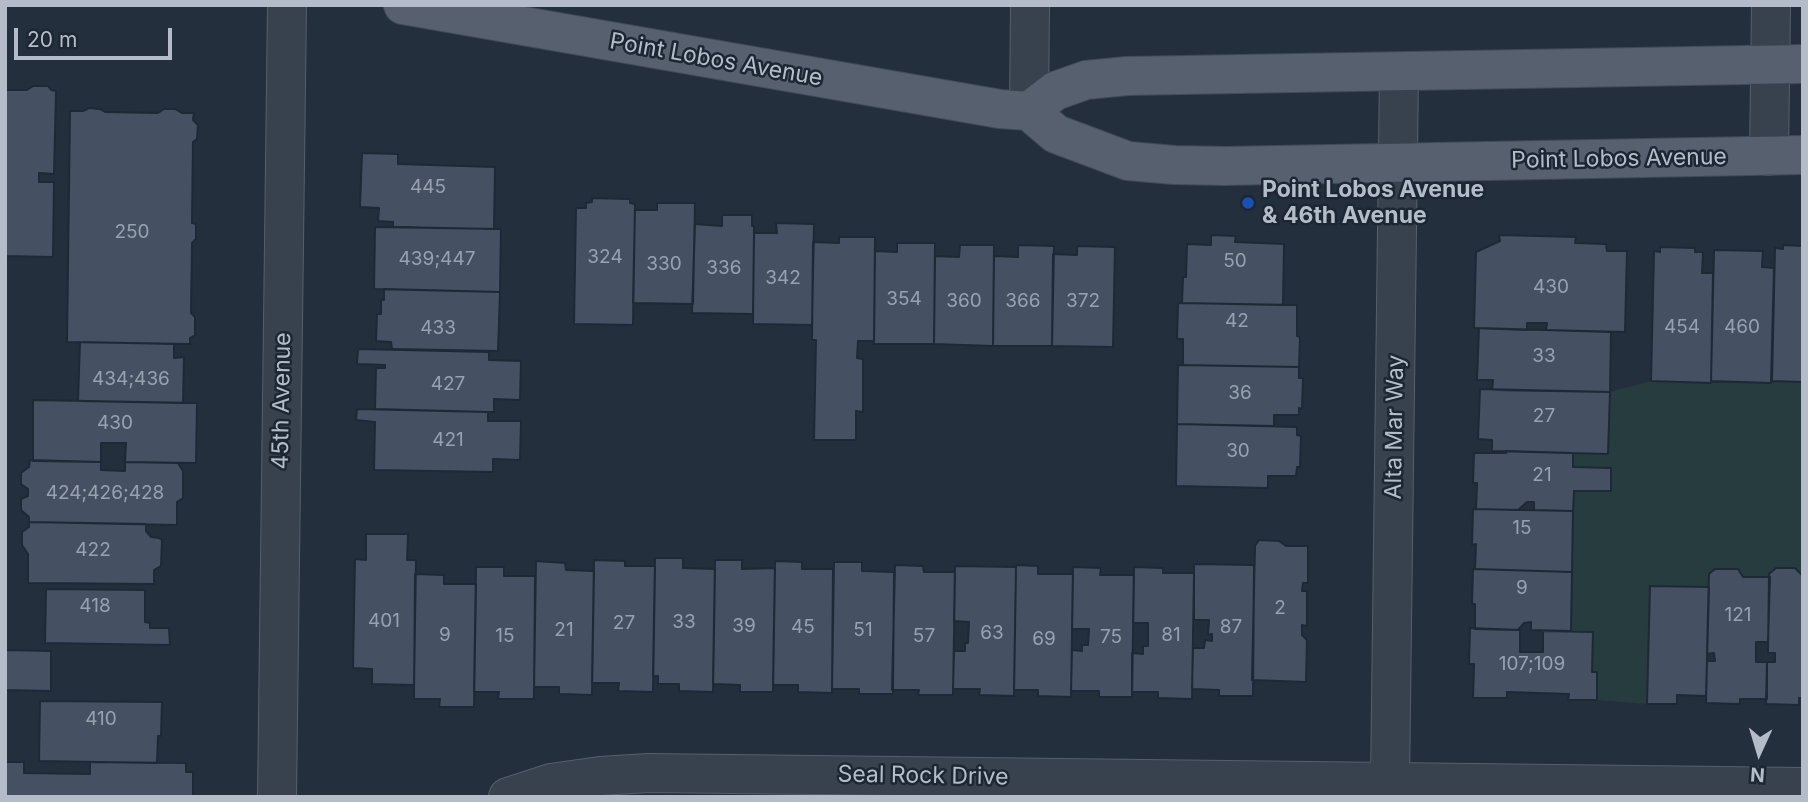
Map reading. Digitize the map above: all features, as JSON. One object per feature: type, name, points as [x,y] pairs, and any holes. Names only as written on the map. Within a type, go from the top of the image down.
[{"type":"main road","name":"Point Lobos Avenue","points":[[404,5],[977,106],[1028,111],[1056,134],[1128,161],[1225,166],[1786,156]]},
{"type":"main road","points":[[1028,111],[1055,91],[1093,79],[1127,76],[1786,64]]},
{"type":"street","name":"45th Avenue","points":[[277,797],[287,5]]},
{"type":"street","points":[[1028,111],[1030,5]]},
{"type":"street","points":[[1771,5],[1786,64],[1786,156]]},
{"type":"street","name":"Alta Mar Way","points":[[1390,782],[1399,72]]},
{"type":"street","name":"Seal Rock Drive","points":[[508,797],[551,783],[649,773],[1803,788]]},
{"type":"green space","points":[[1651,381],[1803,382],[1803,576],[1795,568],[1776,568],[1769,574],[1770,577],[1743,577],[1737,569],[1716,569],[1709,574],[1709,587],[1650,586],[1647,704],[1597,700],[1597,673],[1592,672],[1593,632],[1571,631],[1574,491],[1610,491],[1611,468],[1573,467],[1573,453],[1608,453],[1610,392]]},
{"type":"building","points":[[33,86],[48,86],[56,91],[54,174],[39,173],[39,182],[54,182],[53,257],[5,256],[5,90],[27,90]]},
{"type":"building","points":[[89,108],[105,112],[158,113],[164,109],[175,109],[182,113],[194,113],[193,120],[198,125],[197,139],[193,142],[192,223],[196,224],[196,239],[192,243],[191,313],[195,317],[195,335],[190,338],[190,344],[67,342],[70,111]]},
{"type":"building","points":[[362,153],[398,154],[398,164],[495,167],[494,229],[393,227],[393,222],[378,221],[379,208],[360,207]]},
{"type":"building","points":[[592,198],[630,199],[630,203],[635,204],[633,325],[574,324],[576,208],[586,208],[586,203],[592,202]]},
{"type":"building","points":[[657,203],[695,203],[693,304],[633,303],[635,210],[657,210]]},
{"type":"building","points":[[722,215],[752,215],[753,314],[692,313],[695,224],[722,226]]},
{"type":"building","points":[[776,223],[814,224],[812,325],[753,324],[754,233],[777,233]]},
{"type":"building","points":[[375,227],[501,229],[500,292],[374,289]]},
{"type":"building","points":[[1211,235],[1236,236],[1235,242],[1284,244],[1283,305],[1182,303],[1187,244],[1211,245]]},
{"type":"building","points":[[1499,235],[1576,237],[1575,243],[1606,244],[1607,251],[1627,251],[1625,332],[1546,330],[1547,323],[1527,323],[1527,330],[1474,328],[1476,252],[1500,241]]},
{"type":"building","points":[[839,237],[875,237],[874,341],[858,341],[857,358],[863,359],[863,412],[856,411],[856,440],[814,440],[816,340],[812,340],[813,242],[839,243]]},
{"type":"building","points":[[897,243],[935,243],[934,344],[874,344],[875,251],[897,252]]},
{"type":"building","points":[[960,245],[994,245],[993,346],[934,344],[935,256],[959,257]]},
{"type":"building","points":[[1018,245],[1054,246],[1052,346],[993,346],[994,256],[1018,257]]},
{"type":"building","points":[[1783,245],[1803,246],[1803,382],[1772,381],[1775,248],[1783,249]]},
{"type":"building","points":[[1077,246],[1115,247],[1113,347],[1052,346],[1053,254],[1077,255]]},
{"type":"building","points":[[1660,247],[1695,248],[1695,252],[1703,252],[1702,273],[1713,273],[1711,383],[1651,381],[1654,251],[1660,252]]},
{"type":"building","points":[[1714,250],[1763,251],[1762,267],[1774,268],[1771,383],[1711,381]]},
{"type":"building","points":[[384,289],[500,292],[498,351],[392,349],[391,342],[376,341],[377,314],[381,314]]},
{"type":"building","points":[[1178,303],[1297,305],[1299,367],[1183,365],[1183,339],[1177,339]]},
{"type":"building","points":[[1479,328],[1611,332],[1610,392],[1492,390],[1493,380],[1477,380]]},
{"type":"building","points":[[80,342],[174,344],[174,358],[184,357],[183,403],[78,401]]},
{"type":"building","points":[[358,349],[489,352],[489,360],[521,361],[520,400],[494,399],[494,412],[375,409],[376,368],[385,368],[385,365],[357,364]]},
{"type":"building","points":[[1178,365],[1299,367],[1299,378],[1303,378],[1302,409],[1299,408],[1299,415],[1274,415],[1274,426],[1177,424]]},
{"type":"building","points":[[1480,389],[1610,392],[1608,454],[1492,451],[1492,440],[1478,439]]},
{"type":"building","points":[[33,400],[197,403],[196,463],[125,462],[126,443],[101,443],[101,462],[33,461]]},
{"type":"building","points":[[357,409],[488,412],[488,421],[521,421],[520,460],[493,459],[493,472],[374,470],[375,422],[356,420]]},
{"type":"building","points":[[1177,424],[1297,427],[1297,435],[1301,436],[1300,467],[1297,467],[1296,476],[1268,476],[1268,488],[1176,486]]},
{"type":"building","points":[[1474,453],[1573,453],[1573,467],[1611,468],[1611,491],[1574,491],[1573,511],[1534,510],[1534,502],[1527,502],[1518,510],[1476,509]]},
{"type":"building","points":[[30,460],[101,462],[101,470],[125,471],[125,462],[178,463],[183,471],[183,498],[177,502],[177,525],[29,522],[29,517],[21,510],[21,499],[28,496],[28,489],[21,484],[21,473],[29,467]]},
{"type":"building","points":[[1473,509],[1573,511],[1572,572],[1475,569],[1476,544],[1472,545]]},
{"type":"building","points":[[29,522],[146,524],[146,531],[151,537],[162,540],[161,566],[154,570],[154,584],[28,583],[28,554],[22,545],[22,532],[29,527]]},
{"type":"building","points":[[366,534],[408,534],[407,560],[416,560],[414,685],[372,684],[372,669],[353,668],[355,559],[366,560]]},
{"type":"building","points":[[1259,540],[1279,541],[1286,546],[1308,546],[1308,583],[1303,583],[1302,591],[1307,591],[1307,626],[1302,625],[1302,635],[1307,640],[1306,682],[1252,680],[1255,546]]},
{"type":"building","points":[[655,558],[683,558],[683,568],[715,569],[713,692],[679,691],[679,684],[658,684],[658,676],[653,676]]},
{"type":"building","points":[[594,560],[625,561],[625,566],[655,566],[653,692],[618,691],[619,683],[592,683]]},
{"type":"building","points":[[715,560],[742,560],[742,569],[775,568],[773,692],[740,692],[740,685],[713,684]]},
{"type":"building","points":[[536,561],[565,563],[566,570],[594,571],[592,695],[559,694],[559,687],[534,687]]},
{"type":"building","points":[[775,561],[802,562],[802,569],[833,569],[832,693],[798,692],[798,685],[773,685]]},
{"type":"building","points":[[834,562],[862,562],[862,571],[894,572],[893,694],[859,694],[859,689],[832,689]]},
{"type":"building","points":[[1194,564],[1254,565],[1253,696],[1219,696],[1219,690],[1192,689],[1193,648],[1204,648],[1205,640],[1212,641],[1212,634],[1208,635],[1209,620],[1194,620]]},
{"type":"building","points":[[895,565],[923,566],[924,572],[955,572],[953,695],[918,695],[919,690],[892,690]]},
{"type":"building","points":[[1016,565],[1038,566],[1038,574],[1073,574],[1071,697],[1038,696],[1038,690],[1014,690]]},
{"type":"building","points":[[955,566],[1016,567],[1014,696],[979,695],[980,689],[953,689],[954,651],[965,651],[969,622],[954,621]]},
{"type":"building","points":[[476,567],[504,567],[504,576],[535,576],[534,699],[498,699],[499,692],[474,692]]},
{"type":"building","points":[[1073,567],[1101,568],[1100,575],[1134,575],[1132,697],[1099,697],[1099,691],[1071,691],[1072,650],[1082,651],[1082,645],[1088,645],[1089,629],[1072,629]]},
{"type":"building","points":[[1134,567],[1163,568],[1163,573],[1194,573],[1192,699],[1158,698],[1158,692],[1132,692],[1132,653],[1143,654],[1143,646],[1148,646],[1148,623],[1133,623]]},
{"type":"building","points":[[1776,568],[1795,568],[1803,576],[1803,698],[1799,698],[1799,705],[1766,704],[1767,662],[1775,662],[1775,653],[1768,653],[1769,574]]},
{"type":"building","points":[[1473,569],[1572,572],[1571,631],[1531,630],[1531,622],[1524,623],[1518,630],[1475,629],[1475,604],[1472,604]]},
{"type":"building","points":[[1715,569],[1738,569],[1743,577],[1770,577],[1768,642],[1756,642],[1756,662],[1767,662],[1767,699],[1740,699],[1740,704],[1706,703],[1707,661],[1715,661],[1714,653],[1707,654],[1709,574]]},
{"type":"building","points":[[415,574],[444,575],[444,584],[476,584],[474,707],[439,707],[440,699],[414,699]]},
{"type":"building","points":[[1650,586],[1709,587],[1706,696],[1677,695],[1677,704],[1647,704]]},
{"type":"building","points":[[46,589],[145,590],[145,622],[150,623],[150,628],[169,628],[170,645],[45,643]]},
{"type":"building","points":[[1470,628],[1520,630],[1520,652],[1543,652],[1543,631],[1593,632],[1592,672],[1597,672],[1597,700],[1568,700],[1569,694],[1507,692],[1507,698],[1473,698],[1474,664],[1469,664]]},
{"type":"building","points":[[5,650],[51,651],[51,691],[5,690]]},
{"type":"building","points":[[40,701],[162,702],[157,763],[39,761]]},
{"type":"building","points":[[5,762],[24,762],[24,773],[90,774],[90,762],[186,763],[186,772],[193,772],[193,797],[5,797]]},
{"type":"place","name":"Point Lobos Avenue & 46th Avenue","points":[[1248,203]]}]
